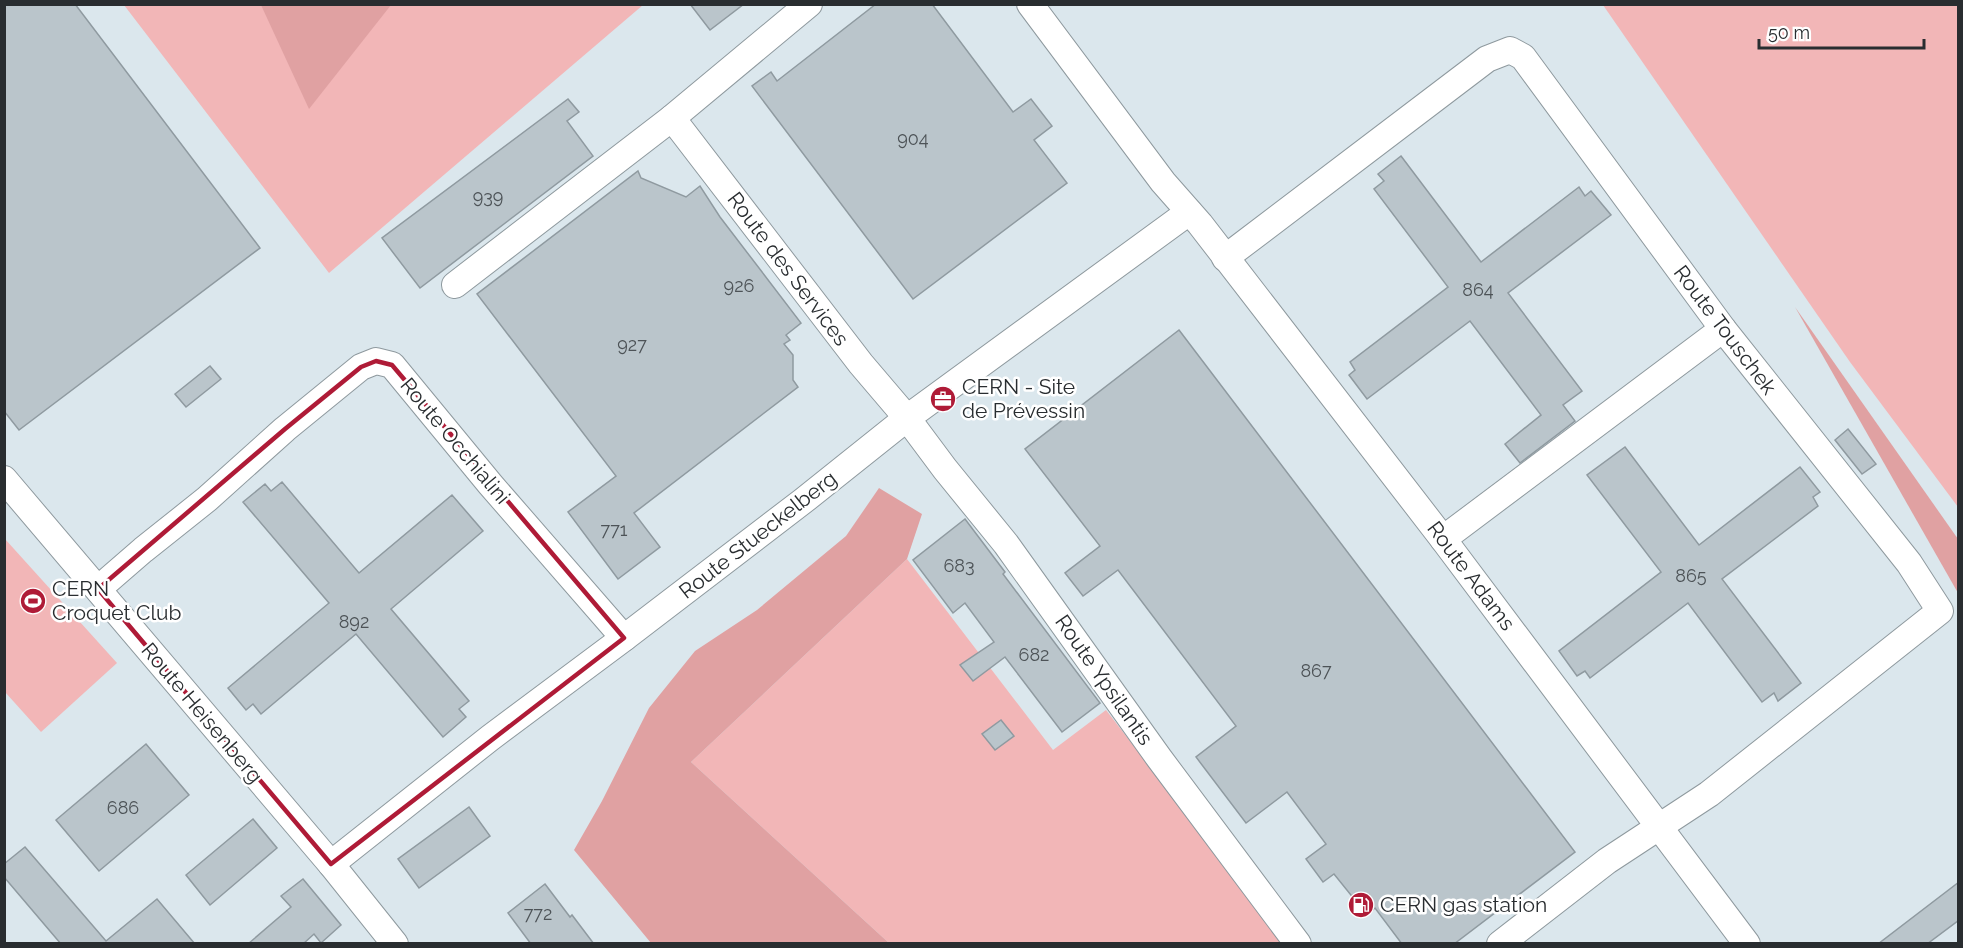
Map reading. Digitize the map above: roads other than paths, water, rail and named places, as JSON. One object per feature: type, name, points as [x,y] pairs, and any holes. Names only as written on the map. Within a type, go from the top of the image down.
[{"type":"street","points":[[455,285],[672,118],[809,4]]},
{"type":"street","points":[[1030,4],[1149,164],[1189,212]]},
{"type":"street","name":"Route Touschek","points":[[1225,258],[1487,59],[1510,50],[1523,57],[1723,329],[1909,563],[1940,611],[1708,794],[1659,828]]},
{"type":"street","name":"Route des Services","points":[[672,118],[861,364],[907,418]]},
{"type":"street","name":"Route Adams","points":[[1189,212],[1443,539],[1747,944]]},
{"type":"street","name":"Route Stueckelberg","points":[[331,864],[490,738],[803,501],[907,418],[1189,212]]},
{"type":"street","points":[[1443,539],[1723,329]]},
{"type":"street","name":"Route Occhialini","points":[[98,589],[207,499],[285,429],[361,367],[376,361],[392,365],[490,484],[624,638]]},
{"type":"street","name":"Route Ypsilantis","points":[[907,418],[1006,544],[1159,758],[1298,944]]},
{"type":"street","name":"Route Heisenberg","points":[[4,479],[331,864],[395,944]]},
{"type":"street","points":[[1500,944],[1607,861],[1659,828]]},
{"type":"place","name":"CERN - Site de Prévessin","points":[[943,399]]},
{"type":"place","name":"CERN Croquet Club","points":[[33,601]]},
{"type":"place","name":"CERN gas station","points":[[1361,905]]}]
